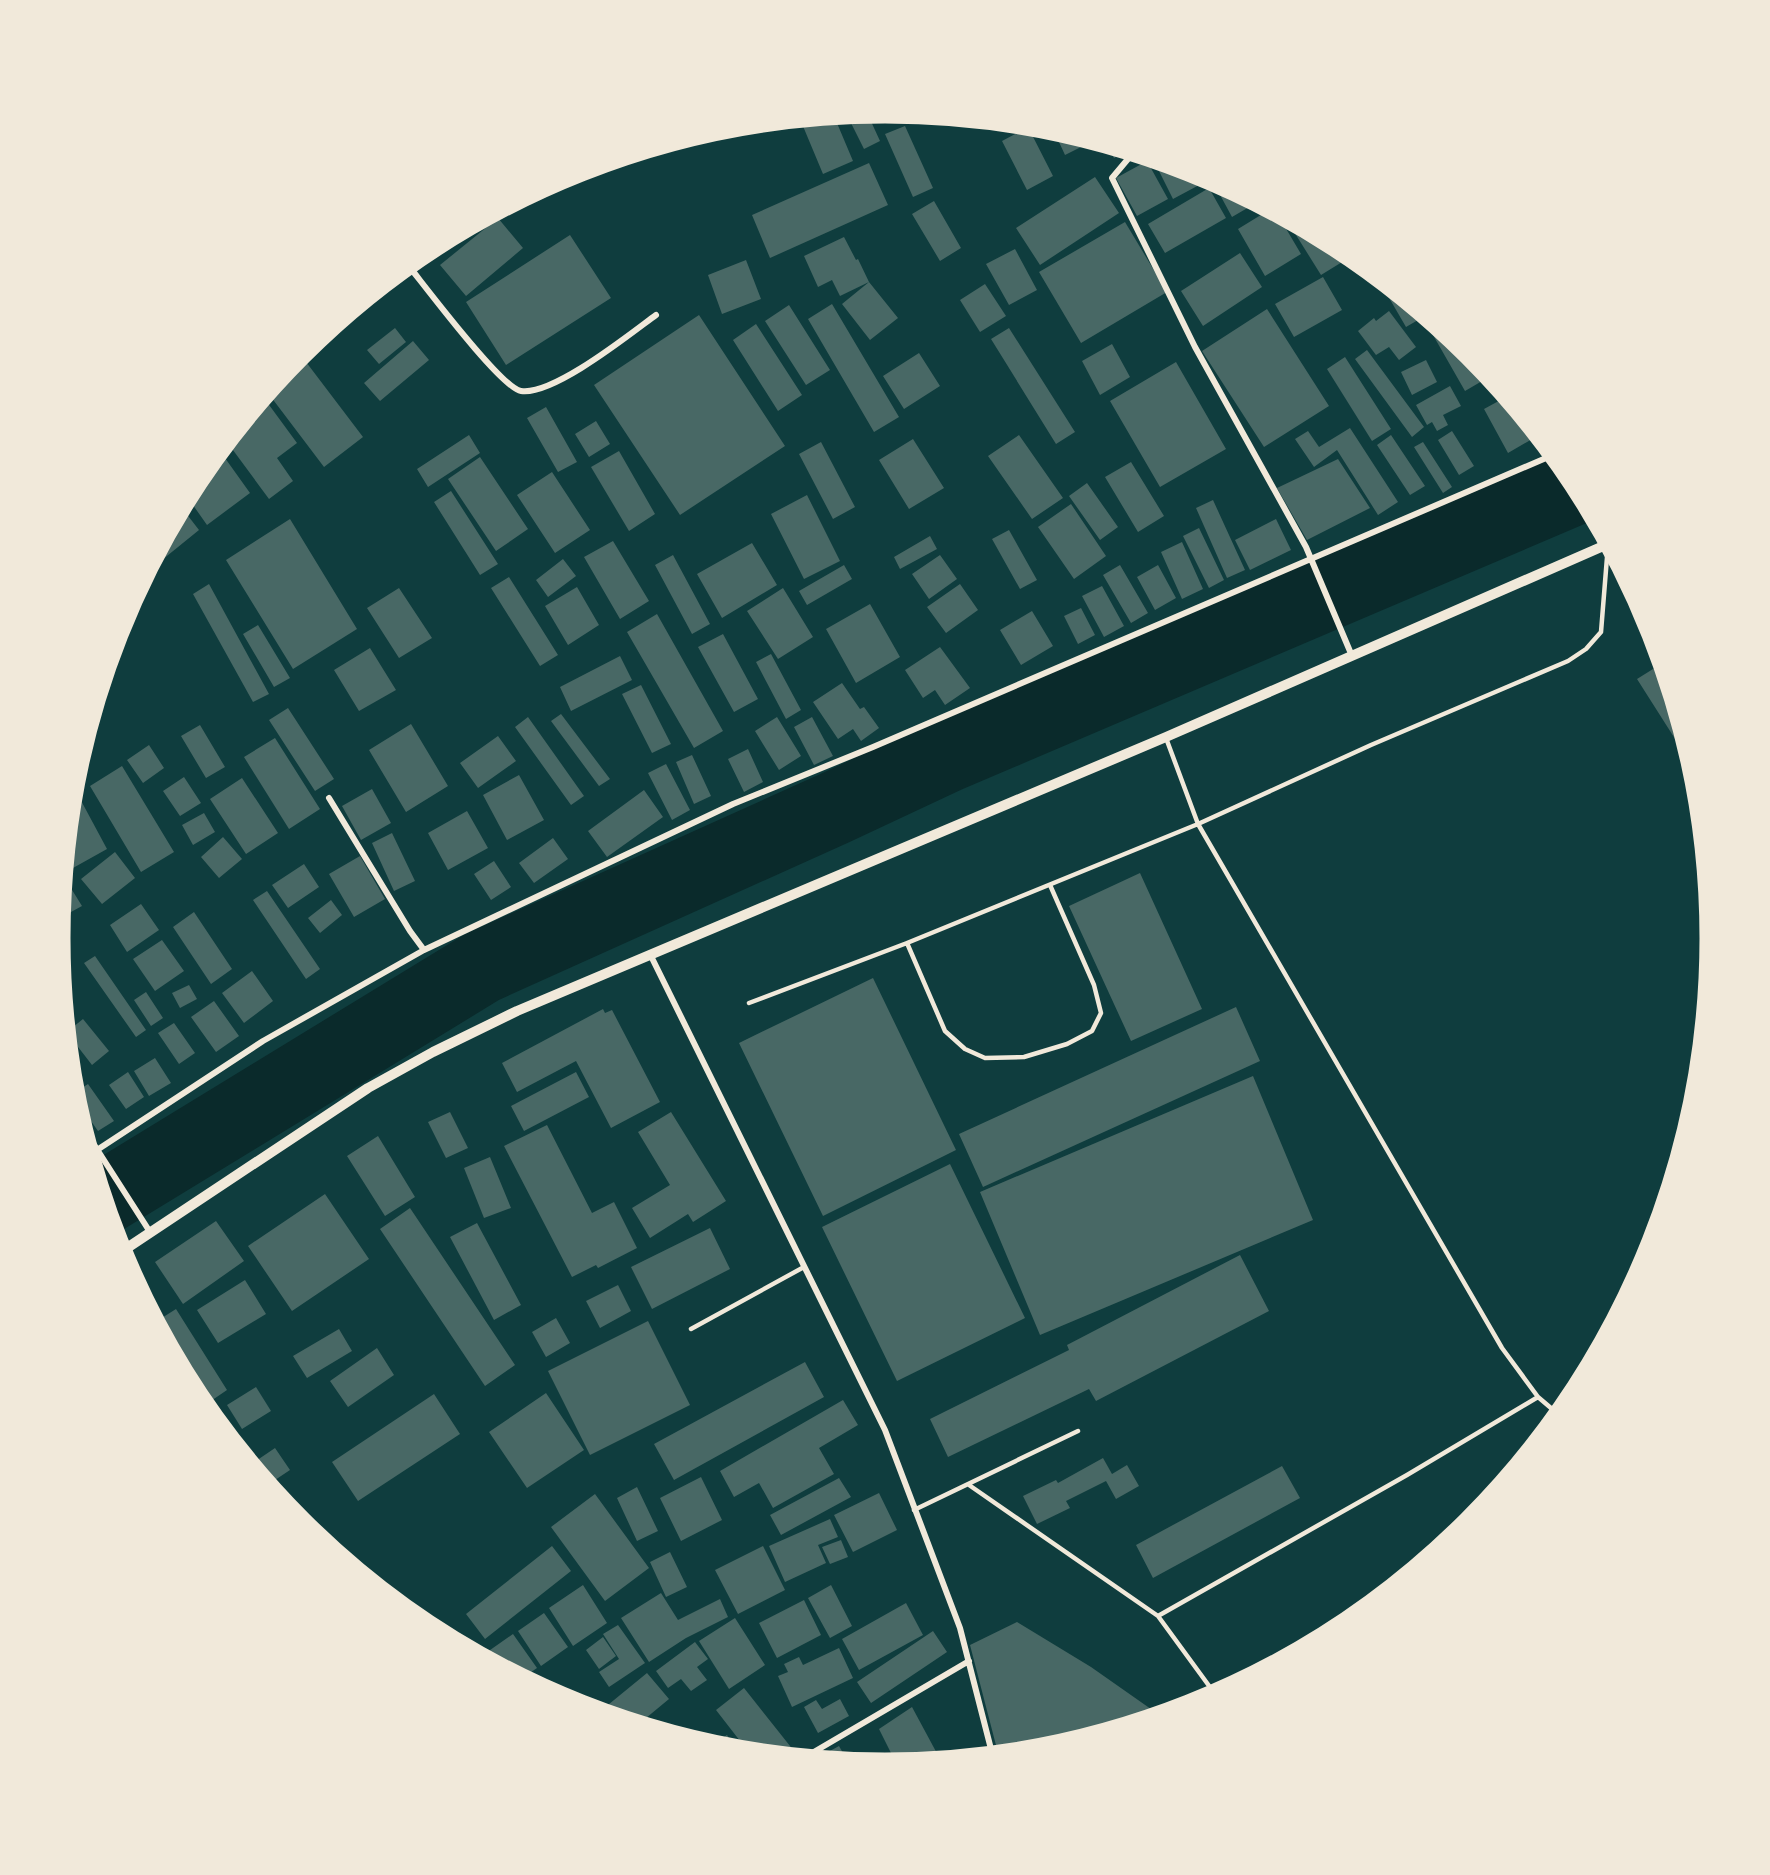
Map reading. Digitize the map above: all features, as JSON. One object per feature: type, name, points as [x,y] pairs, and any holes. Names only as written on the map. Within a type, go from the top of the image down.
[{"type":"street","points":[[1128,159],[1112,177],[1195,347],[1312,559],[1352,657]]},
{"type":"street","points":[[414,272],[502,380],[520,391],[537,390],[588,365],[656,315]]},
{"type":"street","points":[[97,1150],[263,1041],[424,950],[733,804],[873,747],[1545,459]]},
{"type":"street","points":[[130,1246],[368,1088],[424,1057],[517,1011],[1166,737],[1601,548]]},
{"type":"street","points":[[329,798],[424,950]]},
{"type":"street","points":[[650,954],[885,1430],[960,1628],[990,1747]]},
{"type":"street","points":[[98,1151],[150,1232]]},
{"type":"street","points":[[816,1751],[969,1661]]},
{"type":"lane","points":[[749,1003],[907,943],[1198,824],[1371,745],[1568,661],[1586,649],[1601,632],[1607,558]]},
{"type":"lane","points":[[1166,737],[1198,824],[1502,1348],[1538,1396],[1551,1408]]},
{"type":"lane","points":[[907,943],[945,1031],[965,1049],[985,1058],[1024,1057],[1067,1044],[1092,1031],[1101,1014],[1094,986],[1050,885]]},
{"type":"lane","points":[[691,1329],[804,1267]]},
{"type":"lane","points":[[1158,1616],[1407,1475],[1538,1396]]},
{"type":"lane","points":[[914,1510],[1078,1431]]},
{"type":"lane","points":[[969,1485],[1158,1616],[1209,1686]]},
{"type":"building","points":[[871,122],[880,141],[864,149],[851,123]]},
{"type":"building","points":[[837,123],[853,161],[823,174],[803,126]]},
{"type":"building","points":[[905,126],[933,188],[913,197],[885,134]]},
{"type":"building","points":[[1018,132],[1032,135],[1053,176],[1027,190],[1002,141]]},
{"type":"building","points":[[1058,140],[1083,146],[1065,155]]},
{"type":"building","points":[[869,163],[888,205],[770,258],[752,215]]},
{"type":"building","points":[[1142,164],[1150,166],[1168,199],[1137,216],[1116,178]]},
{"type":"building","points":[[1158,169],[1199,185],[1173,199]]},
{"type":"building","points":[[1095,177],[1119,213],[1040,265],[1016,228]]},
{"type":"building","points":[[1208,189],[1226,218],[1165,253],[1148,224]]},
{"type":"building","points":[[1220,194],[1249,207],[1232,217]]},
{"type":"building","points":[[934,201],[961,248],[940,261],[912,214]]},
{"type":"building","points":[[1262,214],[1285,227],[1301,254],[1265,276],[1238,229]]},
{"type":"building","points":[[499,219],[523,248],[466,296],[440,265]]},
{"type":"building","points":[[1125,222],[1167,292],[1081,343],[1039,272]]},
{"type":"building","points":[[1294,232],[1342,262],[1321,275]]},
{"type":"building","points":[[570,235],[611,298],[506,365],[466,302]]},
{"type":"building","points":[[844,237],[869,282],[840,296],[832,280],[818,287],[804,256]]},
{"type":"building","points":[[1015,249],[1037,290],[1009,305],[986,264]]},
{"type":"building","points":[[1240,253],[1262,287],[1203,326],[1181,291]]},
{"type":"building","points":[[746,260],[761,299],[722,314],[708,275]]},
{"type":"building","points":[[1323,277],[1342,310],[1294,337],[1275,304]]},
{"type":"building","points":[[869,282],[898,318],[870,340],[842,304]]},
{"type":"building","points":[[985,284],[1006,316],[980,332],[960,300]]},
{"type":"building","points":[[1389,296],[1418,320],[1406,327]]},
{"type":"building","points":[[832,304],[899,417],[874,432],[808,319]]},
{"type":"building","points":[[789,305],[830,370],[806,385],[765,321]]},
{"type":"building","points":[[1267,309],[1329,406],[1264,447],[1202,351]]},
{"type":"building","points":[[1389,311],[1416,347],[1399,360],[1389,347],[1376,355],[1358,331],[1374,318],[1376,321]]},
{"type":"building","points":[[699,315],[785,446],[680,515],[594,385]]},
{"type":"building","points":[[756,324],[802,395],[778,411],[733,340]]},
{"type":"building","points":[[395,328],[406,342],[379,364],[367,350]]},
{"type":"building","points":[[1009,328],[1075,432],[1056,444],[991,339]]},
{"type":"building","points":[[1431,332],[1482,381],[1465,391]]},
{"type":"building","points":[[413,341],[429,360],[380,401],[364,383]]},
{"type":"building","points":[[1112,344],[1130,377],[1100,395],[1082,361]]},
{"type":"building","points":[[1367,350],[1424,427],[1412,437],[1355,359]]},
{"type":"building","points":[[919,353],[940,386],[904,409],[883,376]]},
{"type":"building","points":[[1345,357],[1391,429],[1372,441],[1327,369]]},
{"type":"building","points":[[1426,360],[1437,382],[1412,395],[1401,372]]},
{"type":"building","points":[[1176,362],[1226,449],[1160,487],[1110,401]]},
{"type":"building","points":[[306,363],[363,437],[324,467],[272,398]]},
{"type":"building","points":[[1450,386],[1461,406],[1443,415],[1448,425],[1437,431],[1432,422],[1427,425],[1416,405]]},
{"type":"building","points":[[1500,400],[1531,440],[1508,453],[1484,409]]},
{"type":"building","points":[[268,403],[297,443],[277,458],[293,481],[269,499],[232,449]]},
{"type":"building","points":[[546,407],[577,462],[558,472],[527,418]]},
{"type":"building","points":[[596,421],[610,444],[589,457],[575,434]]},
{"type":"building","points":[[1350,428],[1398,502],[1378,515],[1337,450],[1314,467],[1295,439],[1308,431],[1319,447]]},
{"type":"building","points":[[1452,431],[1474,466],[1459,475],[1438,440]]},
{"type":"building","points":[[469,435],[480,453],[428,487],[417,469]]},
{"type":"building","points":[[1019,435],[1063,498],[1032,519],[988,456]]},
{"type":"building","points":[[1391,435],[1425,486],[1410,495],[1377,445]]},
{"type":"building","points":[[913,439],[944,488],[909,509],[879,460]]},
{"type":"building","points":[[821,442],[855,507],[833,519],[799,454]]},
{"type":"building","points":[[1423,442],[1452,487],[1443,493],[1414,447]]},
{"type":"building","points":[[619,451],[655,514],[629,531],[591,467]]},
{"type":"building","points":[[480,457],[528,529],[496,551],[448,479]]},
{"type":"building","points":[[225,459],[250,493],[207,525],[193,505]]},
{"type":"building","points":[[1338,459],[1370,508],[1307,540],[1277,488]]},
{"type":"building","points":[[1131,462],[1164,516],[1138,532],[1105,477]]},
{"type":"building","points":[[552,472],[590,530],[555,553],[517,495]]},
{"type":"building","points":[[1087,483],[1118,527],[1100,540],[1069,496]]},
{"type":"building","points":[[451,491],[498,564],[480,575],[434,502]]},
{"type":"building","points":[[807,495],[840,561],[804,579],[771,514]]},
{"type":"building","points":[[1213,500],[1245,570],[1227,578],[1196,508]]},
{"type":"building","points":[[1071,504],[1106,556],[1074,579],[1038,527]]},
{"type":"building","points":[[187,515],[199,530],[162,560],[178,529]]},
{"type":"building","points":[[290,519],[357,629],[293,669],[226,560]]},
{"type":"building","points":[[1276,519],[1291,550],[1250,570],[1235,540]]},
{"type":"building","points":[[1199,528],[1224,580],[1209,588],[1183,536]]},
{"type":"building","points":[[1009,530],[1037,580],[1020,589],[992,539]]},
{"type":"building","points":[[930,536],[937,549],[900,569],[894,557]]},
{"type":"building","points":[[613,541],[649,601],[620,619],[584,557]]},
{"type":"building","points":[[1182,542],[1203,589],[1182,599],[1161,552]]},
{"type":"building","points":[[752,543],[777,585],[722,618],[697,574]]},
{"type":"building","points":[[673,555],[710,624],[692,634],[655,565]]},
{"type":"building","points":[[940,555],[957,579],[929,599],[912,574]]},
{"type":"building","points":[[563,559],[576,576],[548,597],[536,580]]},
{"type":"building","points":[[844,565],[852,579],[807,605],[799,591]]},
{"type":"building","points":[[1120,565],[1148,613],[1131,623],[1103,575]]},
{"type":"building","points":[[1158,565],[1176,598],[1155,610],[1137,577]]},
{"type":"building","points":[[509,577],[558,655],[540,666],[491,588]]},
{"type":"building","points":[[209,584],[269,694],[253,702],[193,594]]},
{"type":"building","points":[[960,584],[978,610],[946,633],[927,607]]},
{"type":"building","points":[[1102,586],[1124,626],[1104,637],[1082,596]]},
{"type":"building","points":[[577,587],[599,625],[568,645],[545,606]]},
{"type":"building","points":[[399,588],[432,638],[399,658],[367,608]]},
{"type":"building","points":[[783,588],[813,637],[778,659],[747,611]]},
{"type":"building","points":[[870,604],[900,657],[856,683],[826,629]]},
{"type":"building","points":[[1081,608],[1095,635],[1078,644],[1064,616]]},
{"type":"building","points":[[1032,611],[1053,646],[1021,665],[1000,630]]},
{"type":"building","points":[[657,614],[723,731],[694,748],[627,632]]},
{"type":"building","points":[[258,625],[290,678],[274,687],[243,634]]},
{"type":"building","points":[[723,634],[758,699],[734,712],[698,647]]},
{"type":"building","points":[[940,647],[970,688],[945,705],[935,690],[923,698],[905,670]]},
{"type":"building","points":[[370,648],[396,690],[359,711],[334,670]]},
{"type":"building","points":[[771,654],[801,710],[786,719],[756,662]]},
{"type":"building","points":[[620,656],[632,680],[571,711],[560,687]]},
{"type":"building","points":[[1655,668],[1677,741],[1637,679]]},
{"type":"building","points":[[842,683],[860,709],[864,707],[879,728],[861,741],[853,729],[838,739],[813,702]]},
{"type":"building","points":[[641,685],[671,744],[652,753],[622,694]]},
{"type":"building","points":[[288,708],[334,779],[315,791],[269,720]]},
{"type":"building","points":[[561,714],[610,779],[599,786],[551,721]]},
{"type":"building","points":[[528,717],[584,796],[571,805],[515,727]]},
{"type":"building","points":[[777,717],[801,756],[779,770],[755,731]]},
{"type":"building","points":[[812,717],[833,756],[814,765],[794,727]]},
{"type":"building","points":[[411,724],[448,786],[406,812],[369,750]]},
{"type":"building","points":[[200,725],[225,767],[206,778],[181,736]]},
{"type":"building","points":[[498,736],[516,761],[478,788],[460,763]]},
{"type":"building","points":[[275,738],[320,809],[289,829],[244,757]]},
{"type":"building","points":[[149,745],[164,768],[143,783],[127,760]]},
{"type":"building","points":[[748,749],[763,782],[744,792],[728,759]]},
{"type":"building","points":[[692,755],[711,796],[694,804],[676,762]]},
{"type":"building","points":[[666,764],[690,810],[672,820],[648,773]]},
{"type":"building","points":[[122,766],[174,852],[141,872],[90,786]]},
{"type":"building","points":[[519,775],[544,820],[507,840],[483,795]]},
{"type":"building","points":[[184,777],[201,803],[180,816],[163,791]]},
{"type":"building","points":[[242,778],[278,833],[246,854],[210,799]]},
{"type":"building","points":[[372,789],[391,823],[361,840],[342,806]]},
{"type":"building","points":[[644,790],[663,817],[607,857],[588,831]]},
{"type":"building","points":[[81,801],[107,849],[73,868],[76,831]]},
{"type":"building","points":[[467,811],[488,848],[448,870],[428,833]]},
{"type":"building","points":[[204,813],[215,832],[193,845],[182,825]]},
{"type":"building","points":[[392,833],[415,881],[394,891],[372,843]]},
{"type":"building","points":[[223,837],[242,859],[219,878],[201,857]]},
{"type":"building","points":[[553,838],[568,859],[534,883],[519,863]]},
{"type":"building","points":[[115,852],[135,878],[102,904],[81,879]]},
{"type":"building","points":[[360,856],[385,899],[354,917],[329,874]]},
{"type":"building","points":[[494,861],[511,887],[491,900],[474,874]]},
{"type":"building","points":[[304,864],[319,887],[288,908],[272,885]]},
{"type":"building","points":[[1140,873],[1202,1009],[1131,1041],[1069,906]]},
{"type":"building","points":[[71,888],[82,906],[70,913]]},
{"type":"building","points":[[267,891],[320,969],[306,979],[253,900]]},
{"type":"building","points":[[331,900],[342,915],[320,933],[308,918]]},
{"type":"building","points":[[141,904],[159,930],[127,952],[110,925]]},
{"type":"building","points":[[194,912],[232,969],[211,984],[173,927]]},
{"type":"building","points":[[162,940],[184,971],[155,991],[133,959]]},
{"type":"building","points":[[95,956],[146,1030],[136,1037],[84,963]]},
{"type":"building","points":[[252,971],[273,1001],[244,1023],[222,993]]},
{"type":"building","points":[[873,978],[956,1150],[823,1216],[739,1043]]},
{"type":"building","points":[[189,985],[197,999],[180,1008],[172,993]]},
{"type":"building","points":[[146,992],[163,1018],[151,1026],[134,1000]]},
{"type":"building","points":[[214,1001],[239,1036],[216,1052],[191,1017]]},
{"type":"building","points":[[1236,1007],[1260,1061],[983,1187],[959,1134]]},
{"type":"building","points":[[603,1009],[605,1013],[612,1010],[660,1102],[611,1128],[576,1061],[517,1092],[502,1063]]},
{"type":"building","points":[[83,1019],[109,1051],[92,1065],[76,1044],[74,1026]]},
{"type":"building","points":[[174,1023],[195,1053],[179,1064],[158,1033]]},
{"type":"building","points":[[155,1058],[171,1083],[149,1096],[134,1071]]},
{"type":"building","points":[[128,1072],[144,1097],[126,1109],[109,1085]]},
{"type":"building","points":[[576,1072],[589,1097],[524,1131],[511,1106]]},
{"type":"building","points":[[1253,1076],[1313,1220],[1040,1335],[980,1192]]},
{"type":"building","points":[[88,1084],[114,1121],[98,1131],[90,1120],[83,1087]]},
{"type":"building","points":[[450,1112],[468,1148],[446,1158],[428,1122]]},
{"type":"building","points":[[671,1112],[726,1201],[693,1222],[688,1214],[650,1238],[632,1208],[670,1185],[638,1132]]},
{"type":"building","points":[[547,1125],[592,1213],[614,1202],[637,1248],[598,1268],[596,1265],[572,1277],[504,1146]]},
{"type":"building","points":[[378,1136],[415,1197],[385,1216],[347,1156]]},
{"type":"building","points":[[490,1157],[511,1208],[484,1218],[464,1168]]},
{"type":"building","points":[[950,1164],[1025,1318],[897,1381],[822,1227]]},
{"type":"building","points":[[325,1194],[369,1259],[292,1311],[248,1246]]},
{"type":"building","points":[[410,1208],[515,1365],[485,1386],[380,1229]]},
{"type":"building","points":[[216,1221],[244,1261],[183,1304],[155,1262]]},
{"type":"building","points":[[477,1223],[521,1305],[494,1320],[450,1237]]},
{"type":"building","points":[[710,1228],[730,1269],[652,1309],[631,1267]]},
{"type":"building","points":[[1240,1255],[1269,1311],[1096,1401],[1089,1389],[948,1457],[930,1419],[1069,1350],[1067,1345]]},
{"type":"building","points":[[245,1280],[266,1314],[218,1343],[197,1310]]},
{"type":"building","points":[[618,1285],[631,1311],[600,1328],[586,1301]]},
{"type":"building","points":[[176,1309],[227,1390],[213,1399],[163,1317]]},
{"type":"building","points":[[556,1318],[570,1343],[546,1357],[532,1332]]},
{"type":"building","points":[[648,1321],[690,1405],[590,1455],[548,1371]]},
{"type":"building","points":[[339,1329],[352,1351],[307,1378],[293,1356]]},
{"type":"building","points":[[377,1348],[394,1375],[348,1407],[330,1381]]},
{"type":"building","points":[[805,1362],[824,1397],[674,1480],[654,1444]]},
{"type":"building","points":[[256,1387],[271,1411],[242,1429],[227,1405]]},
{"type":"building","points":[[546,1393],[584,1450],[527,1488],[489,1432]]},
{"type":"building","points":[[434,1394],[460,1434],[358,1501],[332,1462]]},
{"type":"building","points":[[843,1400],[858,1425],[819,1448],[834,1474],[773,1508],[759,1483],[734,1497],[720,1471]]},
{"type":"building","points":[[275,1448],[290,1470],[275,1480],[258,1460]]},
{"type":"building","points":[[1103,1458],[1112,1474],[1127,1465],[1139,1486],[1116,1499],[1106,1481],[1066,1501],[1070,1508],[1037,1524],[1023,1496],[1056,1480],[1058,1483]]},
{"type":"building","points":[[1282,1466],[1300,1498],[1153,1578],[1136,1545]]},
{"type":"building","points":[[701,1477],[722,1520],[681,1541],[660,1498]]},
{"type":"building","points":[[839,1478],[851,1497],[781,1535],[770,1515]]},
{"type":"building","points":[[637,1487],[658,1531],[637,1541],[617,1498]]},
{"type":"building","points":[[879,1493],[897,1530],[853,1552],[834,1515]]},
{"type":"building","points":[[595,1494],[649,1568],[605,1601],[551,1527]]},
{"type":"building","points":[[830,1519],[838,1537],[818,1545],[826,1563],[785,1582],[769,1546]]},
{"type":"building","points":[[841,1540],[848,1557],[830,1564],[822,1547]]},
{"type":"building","points":[[552,1546],[571,1571],[485,1639],[466,1614]]},
{"type":"building","points":[[763,1546],[785,1590],[738,1614],[715,1570]]},
{"type":"building","points":[[670,1552],[687,1587],[666,1597],[650,1562]]},
{"type":"building","points":[[583,1585],[607,1623],[573,1646],[549,1608]]},
{"type":"building","points":[[831,1585],[852,1626],[830,1638],[808,1598]]},
{"type":"building","points":[[661,1593],[678,1620],[720,1599],[728,1617],[686,1638],[649,1662],[621,1618]]},
{"type":"building","points":[[804,1600],[821,1635],[777,1658],[759,1623]]},
{"type":"building","points":[[906,1603],[923,1635],[859,1670],[842,1639]]},
{"type":"building","points":[[544,1613],[568,1647],[541,1666],[518,1631]]},
{"type":"building","points":[[735,1618],[765,1665],[729,1689],[699,1641]]},
{"type":"building","points":[[1017,1622],[1091,1667],[1150,1709],[1096,1726],[996,1746],[970,1645]]},
{"type":"building","points":[[618,1625],[645,1663],[609,1687],[599,1672],[619,1659],[603,1634]]},
{"type":"building","points":[[933,1631],[947,1652],[871,1703],[857,1682]]},
{"type":"building","points":[[513,1634],[537,1668],[531,1672],[489,1651]]},
{"type":"building","points":[[603,1637],[616,1656],[599,1669],[586,1650]]},
{"type":"building","points":[[695,1642],[708,1659],[697,1667],[707,1680],[691,1691],[681,1679],[668,1688],[656,1671]]},
{"type":"building","points":[[839,1648],[853,1678],[792,1707],[778,1676],[788,1672],[784,1664],[799,1657],[803,1665]]},
{"type":"building","points":[[647,1673],[669,1699],[647,1717],[609,1704]]},
{"type":"building","points":[[744,1688],[792,1748],[740,1740],[716,1710]]},
{"type":"building","points":[[840,1699],[849,1716],[818,1733],[804,1707],[816,1700],[822,1709]]},
{"type":"building","points":[[912,1707],[936,1752],[891,1754],[879,1729]]},
{"type":"building","points":[[839,1746],[843,1752],[832,1752],[829,1752]]},
{"type":"waterway","points":[[110,1194],[482,967],[946,756],[1567,491]]}]
